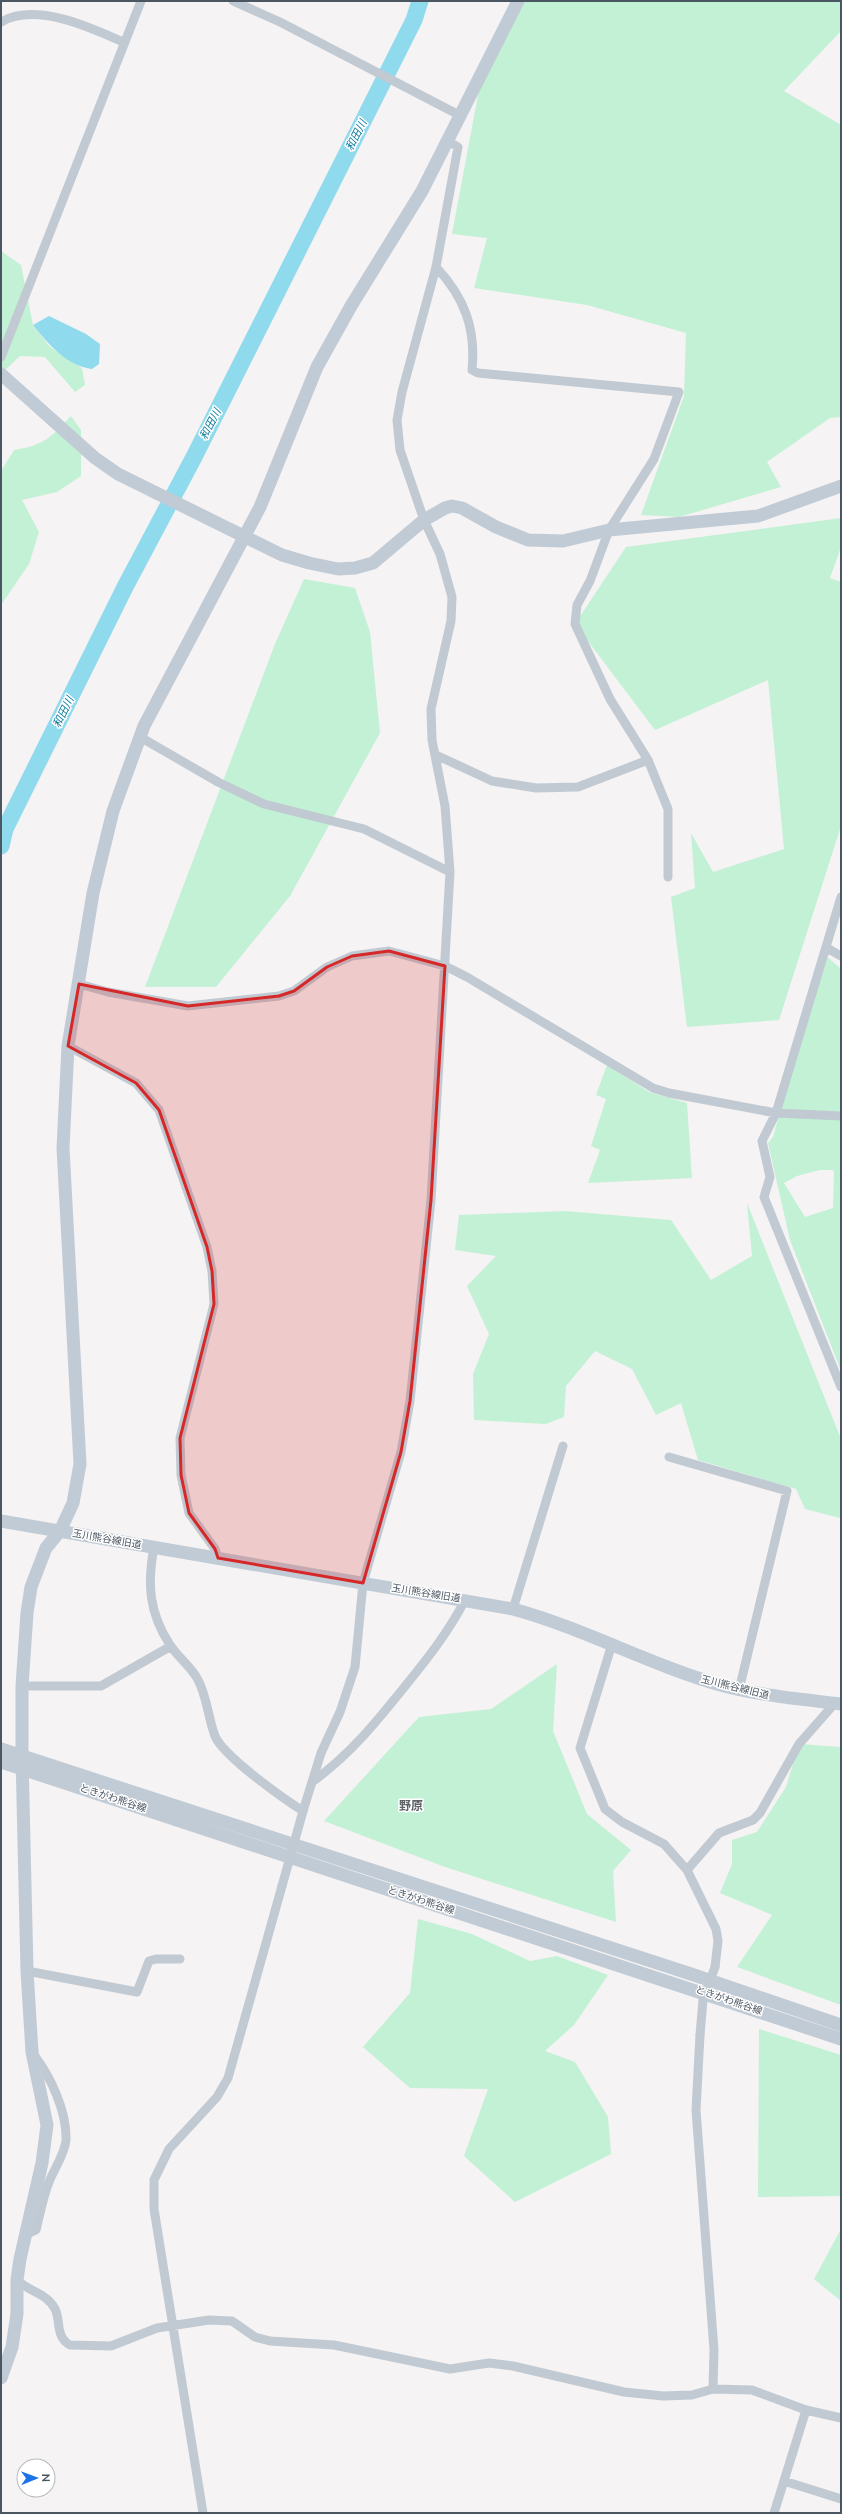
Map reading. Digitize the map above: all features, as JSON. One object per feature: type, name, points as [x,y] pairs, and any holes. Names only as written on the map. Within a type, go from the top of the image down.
[{"type":"street","points":[[1,357],[140,1]]},
{"type":"street","points":[[233,1],[280,22],[461,116]]},
{"type":"street","points":[[1,2378],[12,2346],[17,2314],[17,2280],[24,2235],[42,2163],[47,2125],[32,2052],[27,1970],[22,1763],[22,1686],[31,1587],[46,1548],[60,1531],[73,1503],[80,1464],[63,1148],[68,1046],[100,858],[123,780],[140,737],[162,690],[243,537],[277,467],[317,367],[350,306],[422,191],[518,1]]},
{"type":"street","points":[[1,22],[13,16],[25,15],[64,19],[88,26],[123,42]]},
{"type":"street","points":[[203,2513],[154,2209],[154,2180],[169,2150],[217,2097],[228,2078],[303,1810],[321,1753],[340,1712],[355,1667],[363,1583],[401,1452],[410,1401],[430,1200],[450,872],[445,806],[432,740],[431,709],[451,621],[452,597],[440,554],[424,520],[400,450],[397,420],[402,392],[436,267],[458,147],[448,141]]},
{"type":"street","points":[[436,267],[450,282],[472,328],[472,370],[478,373],[679,392],[654,459],[609,530],[590,581],[577,605],[575,624],[610,699],[648,760],[668,809],[668,878]]},
{"type":"street","points":[[1,374],[103,465],[243,537],[282,555],[309,563],[338,569],[355,568],[373,563],[424,520],[445,508],[462,508],[514,535],[543,542],[563,541],[609,530],[758,516],[841,486]]},
{"type":"street","points":[[140,737],[218,782],[264,804],[364,829],[450,872]]},
{"type":"street","points":[[436,756],[492,781],[536,788],[578,787],[648,760]]},
{"type":"street","points":[[841,897],[827,948],[776,1113],[762,1141],[770,1177],[764,1197],[841,1387]]},
{"type":"street","points":[[827,948],[841,956]]},
{"type":"street","points":[[78,984],[108,992],[188,1006],[279,996],[294,991],[327,967],[352,956],[389,951],[445,966],[467,977],[653,1088],[669,1093],[776,1113],[841,1116]]},
{"type":"street","points":[[68,1046],[136,1083],[159,1110],[207,1247],[212,1271],[214,1304],[180,1438],[181,1475],[189,1513],[215,1549],[218,1558]]},
{"type":"street","points":[[513,1609],[563,1446]]},
{"type":"street","points":[[669,1456],[787,1491],[739,1690]]},
{"type":"street","name":"玉川熊谷線旧道","points":[[1,1521],[513,1609],[560,1623],[697,1677],[739,1690],[768,1696],[838,1703]]},
{"type":"street","points":[[154,1547],[149,1575],[154,1614],[170,1646],[198,1679],[216,1738],[242,1765],[277,1794],[303,1810]]},
{"type":"street","points":[[312,1782],[335,1766],[370,1731],[435,1648],[452,1624],[465,1600]]},
{"type":"street","points":[[612,1644],[580,1748],[605,1809],[622,1822],[664,1844],[687,1870],[716,1929],[718,1941],[715,1967],[704,2000],[700,2035],[696,2110],[714,2350],[713,2389]]},
{"type":"street","points":[[22,1686],[101,1686],[170,1646]]},
{"type":"street","points":[[687,1870],[719,1833],[753,1820],[760,1814],[799,1744],[838,1703]]},
{"type":"street","name":"ときがわ熊谷線","points":[[1,1750],[22,1763],[841,2039]]},
{"type":"street","name":"ときがわ熊谷線","points":[[1,1762],[22,1763],[691,1974],[841,2025]]},
{"type":"street","points":[[27,1970],[137,1992],[150,1961],[156,1959],[180,1959]]},
{"type":"street","points":[[24,2235],[36,2230],[49,2182],[66,2141],[65,2125],[59,2106],[44,2068],[32,2052]]},
{"type":"street","points":[[17,2280],[27,2289],[43,2295],[56,2310],[57,2324],[65,2342],[70,2344],[111,2346],[157,2328],[209,2320],[232,2321],[255,2337],[270,2341],[334,2345],[450,2369],[489,2363],[513,2366],[624,2392],[663,2396],[692,2395],[713,2389],[752,2390],[806,2410],[841,2418]]},
{"type":"street","points":[[774,2513],[806,2410]]},
{"type":"street","points":[[784,2481],[841,2499]]},
{"type":"highlighted area","points":[[389,951],[445,966],[431,1200],[410,1401],[401,1452],[363,1583],[218,1558],[215,1549],[189,1513],[181,1475],[180,1438],[214,1304],[212,1271],[207,1247],[159,1110],[136,1083],[68,1046],[79,984],[188,1006],[279,996],[294,991],[327,967],[352,956],[377,952]]},
{"type":"green space","points":[[518,1],[841,1],[841,31],[784,91],[841,125],[841,417],[830,418],[767,462],[781,487],[679,517],[641,515],[684,396],[686,333],[587,305],[474,288],[487,238],[452,234],[484,63]]},
{"type":"green space","points":[[1,251],[21,265],[33,325],[50,347],[82,368],[85,385],[75,392],[45,357],[20,356],[1,374]]},
{"type":"green space","points":[[71,416],[81,430],[81,476],[57,492],[22,500],[39,532],[29,564],[1,605],[1,471],[14,450],[40,443],[58,430]]},
{"type":"green space","points":[[841,518],[841,547],[830,578],[841,582],[841,826],[779,1020],[687,1027],[671,897],[695,888],[691,833],[713,872],[784,849],[768,680],[655,730],[575,624],[626,547]]},
{"type":"green space","points":[[304,579],[355,588],[370,632],[380,733],[290,896],[216,987],[145,987],[275,644]]},
{"type":"green space","points":[[824,954],[841,969],[841,1371],[790,1240],[768,1143],[773,1137]],"holes":[[[820,1170],[833,1170],[833,1208],[805,1217],[784,1183],[797,1176]]]},
{"type":"green space","points":[[607,1065],[649,1092],[687,1103],[692,1178],[588,1183],[600,1150],[591,1146],[606,1099],[596,1095]]},
{"type":"green space","points":[[747,1203],[841,1439],[840,1518],[805,1509],[796,1489],[698,1460],[681,1403],[656,1415],[632,1369],[595,1351],[566,1386],[564,1417],[546,1424],[474,1420],[473,1374],[489,1334],[467,1286],[496,1256],[455,1250],[459,1215],[565,1211],[671,1220],[711,1280],[752,1256]]},
{"type":"green space","points":[[557,1664],[553,1731],[587,1814],[631,1850],[613,1871],[616,1922],[445,1867],[324,1821],[419,1717],[491,1709]]},
{"type":"green space","points":[[799,1744],[841,1747],[841,2005],[737,1967],[772,1915],[720,1893],[732,1864],[732,1840],[757,1832],[786,1787]]},
{"type":"green space","points":[[418,1919],[472,1934],[530,1961],[557,1956],[608,1975],[574,2025],[545,2051],[575,2062],[608,2117],[611,2154],[515,2202],[464,2156],[488,2089],[410,2088],[363,2047],[410,1993]]},
{"type":"green space","points":[[759,2029],[841,2055],[841,2196],[758,2197]]},
{"type":"green space","points":[[841,2229],[841,2301],[814,2279]]},
{"type":"water","points":[[49,316],[86,334],[100,344],[99,364],[92,369],[83,367],[74,364],[59,353],[33,325]]},
{"type":"waterway","name":"和田川","points":[[1,846],[5,829],[125,587],[194,457],[414,20],[420,1]]},
{"type":"district","name":"野原","points":[[411,1805]]}]
